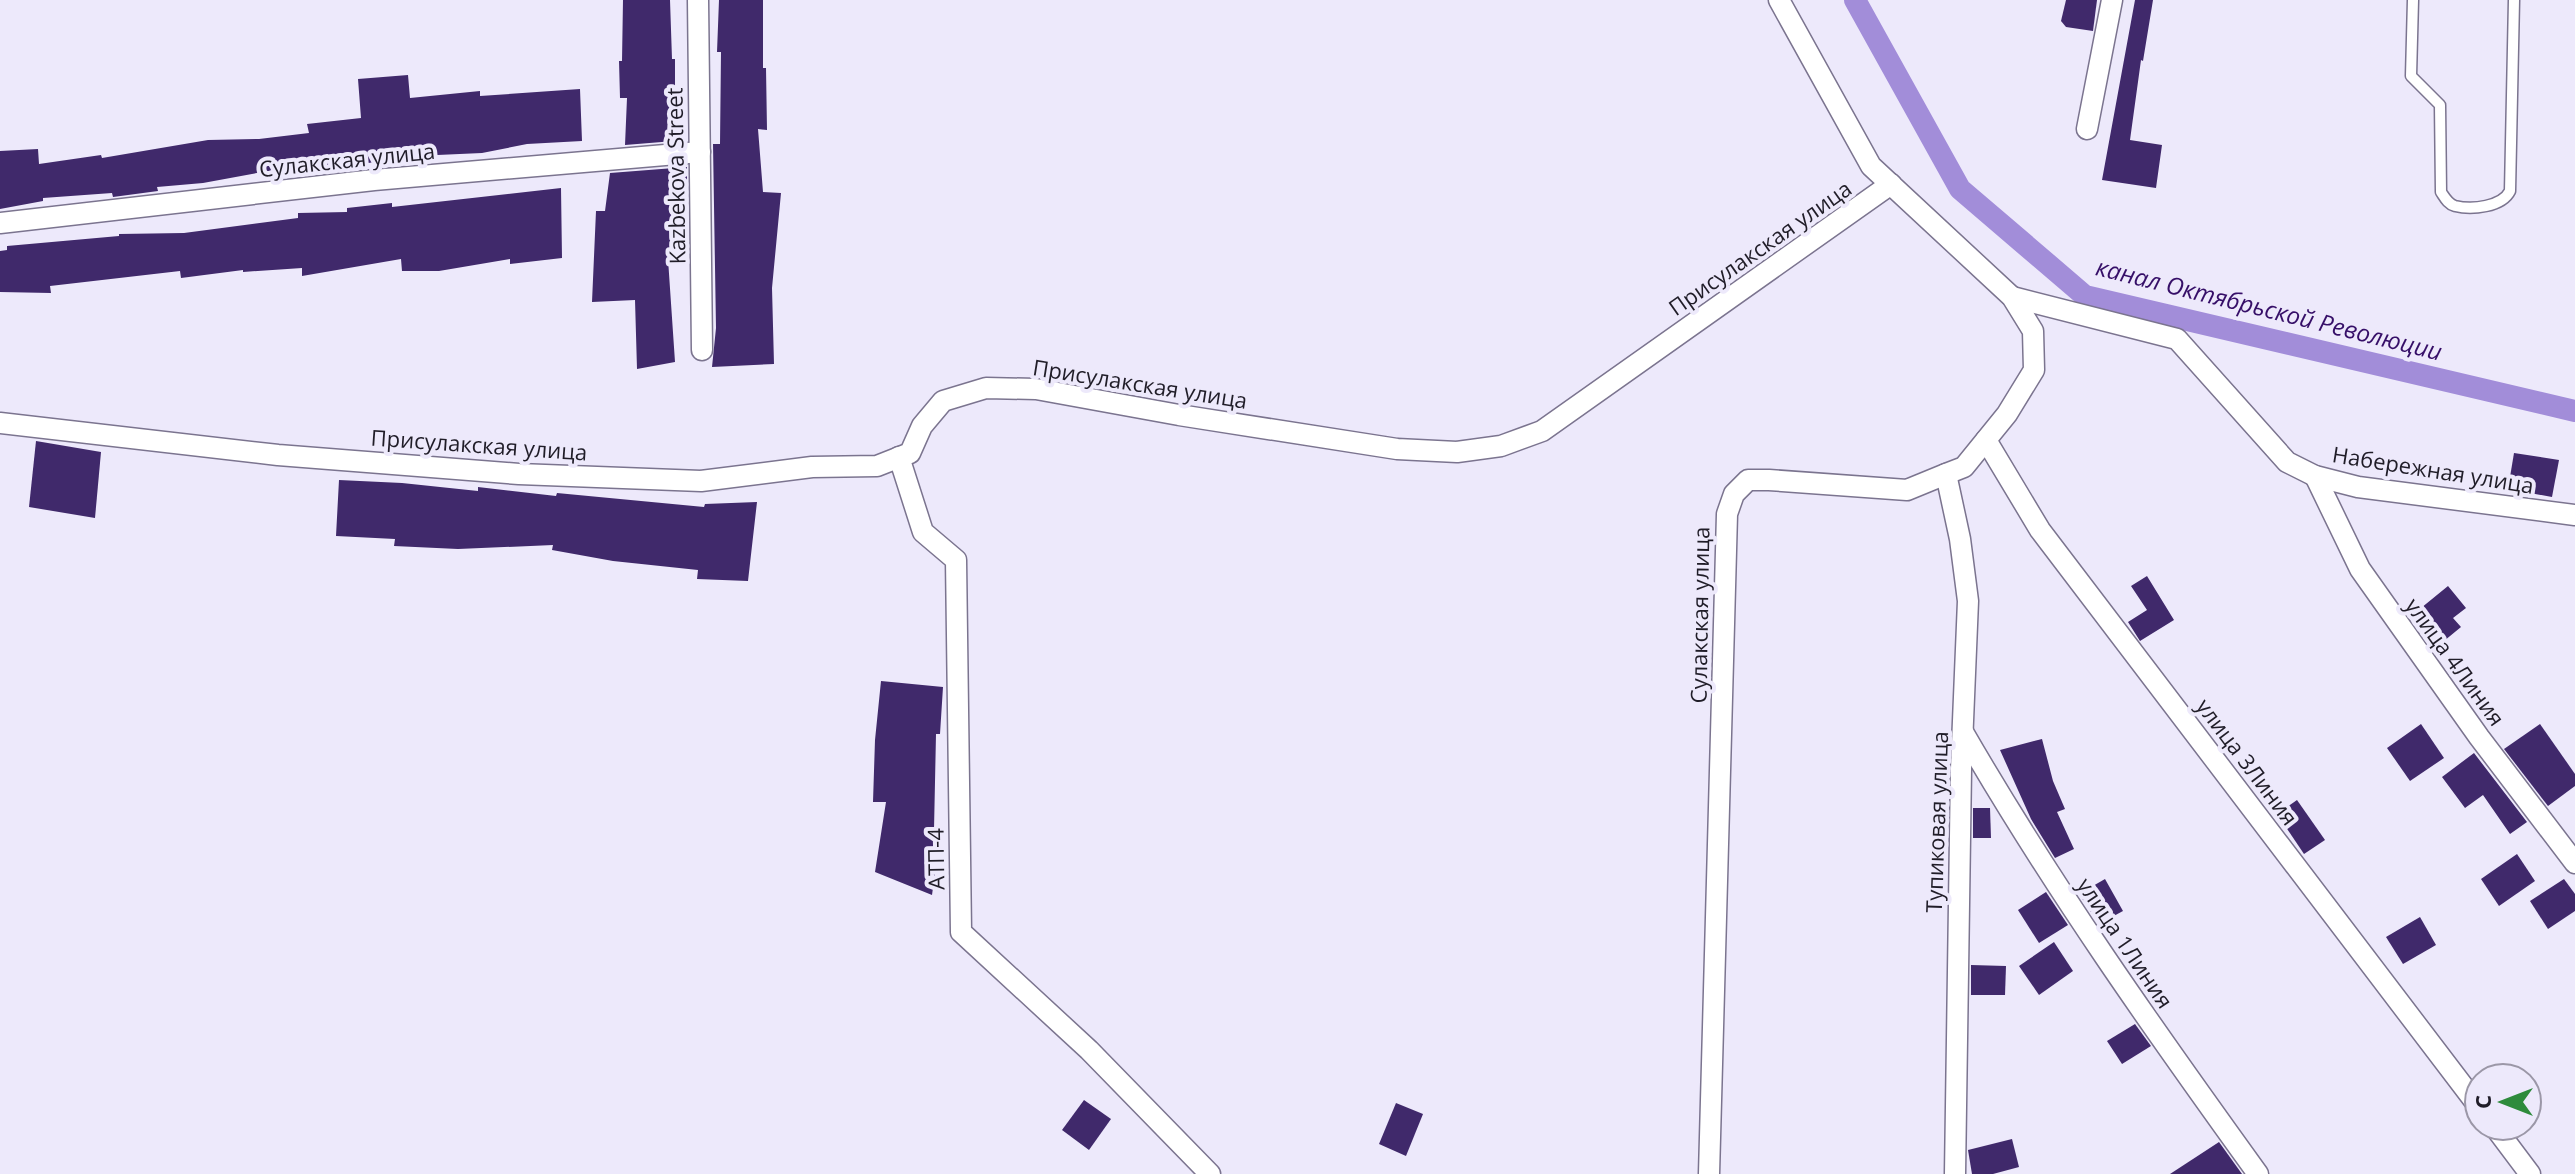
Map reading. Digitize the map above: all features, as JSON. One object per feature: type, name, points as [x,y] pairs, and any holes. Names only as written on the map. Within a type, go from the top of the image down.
[{"type":"street","name":"Kazbekova Street","points":[[698,0],[702,350]]},
{"type":"street","name":"Сулакская улица","points":[[1709,1174],[1727,514],[1734,494],[1748,480],[1907,490],[1964,467],[2007,414],[2034,370],[2033,331],[2012,297],[1871,166],[1779,0]]},
{"type":"street","points":[[2087,129],[2112,0]]},
{"type":"street","name":"Сулакская улица","points":[[0,223],[374,180],[700,152]]},
{"type":"street","name":"Присулакская улица","points":[[0,423],[278,455],[519,474],[701,481],[812,467],[877,466],[910,453],[922,426],[943,401],[986,388],[1036,389],[1397,449],[1457,452],[1501,446],[1542,431],[1891,184]]},
{"type":"street","name":"Набережная улица","points":[[2012,297],[2177,339],[2287,462],[2315,476],[2358,487],[2572,517]]},
{"type":"street","name":"улица 3Линия","points":[[1986,440],[2040,530],[2463,1086]]},
{"type":"street","name":"АТП-4","points":[[899,457],[923,532],[956,560],[961,932],[1089,1050],[1210,1174]]},
{"type":"street","name":"Тупиковая улица","points":[[1946,474],[1960,539],[1968,601],[1955,1174]]},
{"type":"street","name":"улица 4Линия","points":[[2315,476],[2360,569],[2409,641],[2575,863]]},
{"type":"street","name":"улица 1Линия","points":[[1963,732],[2014,820],[2082,923],[2258,1174]]},
{"type":"street","points":[[2506,1142],[2530,1174]]},
{"type":"lane","points":[[2413,0],[2411,76],[2440,105],[2441,192],[2446,201],[2455,206],[2498,205],[2510,191],[2514,0]]},
{"type":"building","points":[[623,0],[670,0],[672,59],[675,59],[675,99],[671,98],[674,141],[625,145],[627,98],[620,98],[619,61],[622,61]]},
{"type":"building","points":[[719,0],[763,0],[767,130],[758,129],[763,192],[781,193],[772,288],[774,364],[712,367],[716,328],[713,144],[720,144]]},
{"type":"building","points":[[2066,0],[2097,0],[2093,31],[2066,27],[2061,21]]},
{"type":"building","points":[[2135,0],[2153,0],[2130,140],[2162,145],[2156,188],[2102,180]]},
{"type":"building","points":[[408,75],[410,98],[480,91],[480,96],[580,89],[582,141],[527,144],[482,153],[415,156],[315,171],[269,174],[268,171],[203,183],[157,187],[158,191],[113,197],[112,193],[43,198],[43,201],[0,209],[0,151],[38,149],[39,164],[101,155],[102,158],[208,140],[259,139],[309,133],[307,124],[361,118],[358,79]]},
{"type":"building","points":[[687,167],[687,204],[676,205],[676,259],[668,259],[675,362],[637,369],[635,300],[592,302],[596,211],[605,211],[610,173]]},
{"type":"building","points":[[561,188],[562,258],[510,264],[510,259],[439,271],[402,271],[401,259],[302,276],[302,268],[243,270],[181,278],[180,271],[50,286],[51,293],[0,292],[0,251],[7,250],[7,246],[119,234],[184,233],[298,218],[298,213],[347,212],[347,208],[392,203],[392,207]]},
{"type":"building","points":[[36,441],[101,452],[95,518],[29,507]]},
{"type":"building","points":[[2514,453],[2559,460],[2552,497],[2508,489]]},
{"type":"building","points":[[339,480],[478,491],[478,487],[704,507],[705,504],[757,502],[748,581],[697,579],[698,570],[613,561],[552,550],[553,545],[458,549],[394,546],[395,539],[336,536]]},
{"type":"building","points":[[2147,576],[2174,620],[2140,641],[2128,622],[2147,610],[2131,586]]},
{"type":"building","points":[[2448,586],[2466,608],[2453,618],[2461,627],[2433,650],[2410,617]]},
{"type":"building","points":[[881,681],[943,687],[940,734],[936,734],[934,830],[941,830],[932,895],[875,872],[886,802],[873,802]]},
{"type":"building","points":[[2421,724],[2444,758],[2410,781],[2387,748]]},
{"type":"building","points":[[2540,724],[2575,774],[2575,786],[2548,806],[2504,749]]},
{"type":"building","points":[[2042,739],[2053,781],[2065,809],[2057,812],[2074,849],[2055,858],[2031,819],[2000,750]]},
{"type":"building","points":[[2474,753],[2527,822],[2510,834],[2483,795],[2465,808],[2442,777]]},
{"type":"building","points":[[2297,800],[2325,840],[2304,854],[2277,814]]},
{"type":"building","points":[[1973,808],[1990,808],[1991,838],[1973,838]]},
{"type":"building","points":[[2517,854],[2535,881],[2499,906],[2481,879]]},
{"type":"building","points":[[2105,879],[2123,911],[2099,924],[2079,894]]},
{"type":"building","points":[[2564,879],[2575,894],[2575,911],[2548,929],[2530,901]]},
{"type":"building","points":[[2046,892],[2068,925],[2039,943],[2018,910]]},
{"type":"building","points":[[2420,917],[2436,945],[2403,964],[2386,937]]},
{"type":"building","points":[[2054,942],[2073,971],[2039,995],[2019,966]]},
{"type":"building","points":[[1971,965],[2006,966],[2005,995],[1971,995]]},
{"type":"building","points":[[2135,1024],[2151,1046],[2122,1064],[2107,1041]]},
{"type":"building","points":[[1084,1100],[1111,1119],[1089,1150],[1062,1130]]},
{"type":"building","points":[[1396,1103],[1423,1114],[1406,1156],[1379,1144]]},
{"type":"building","points":[[2012,1139],[2019,1167],[1993,1174],[1972,1174],[1968,1150]]},
{"type":"building","points":[[2219,1142],[2242,1174],[2170,1174]]},
{"type":"waterway","name":"канал Октябрьской Революции","points":[[1855,0],[1960,189],[2085,296],[2575,411]]}]
